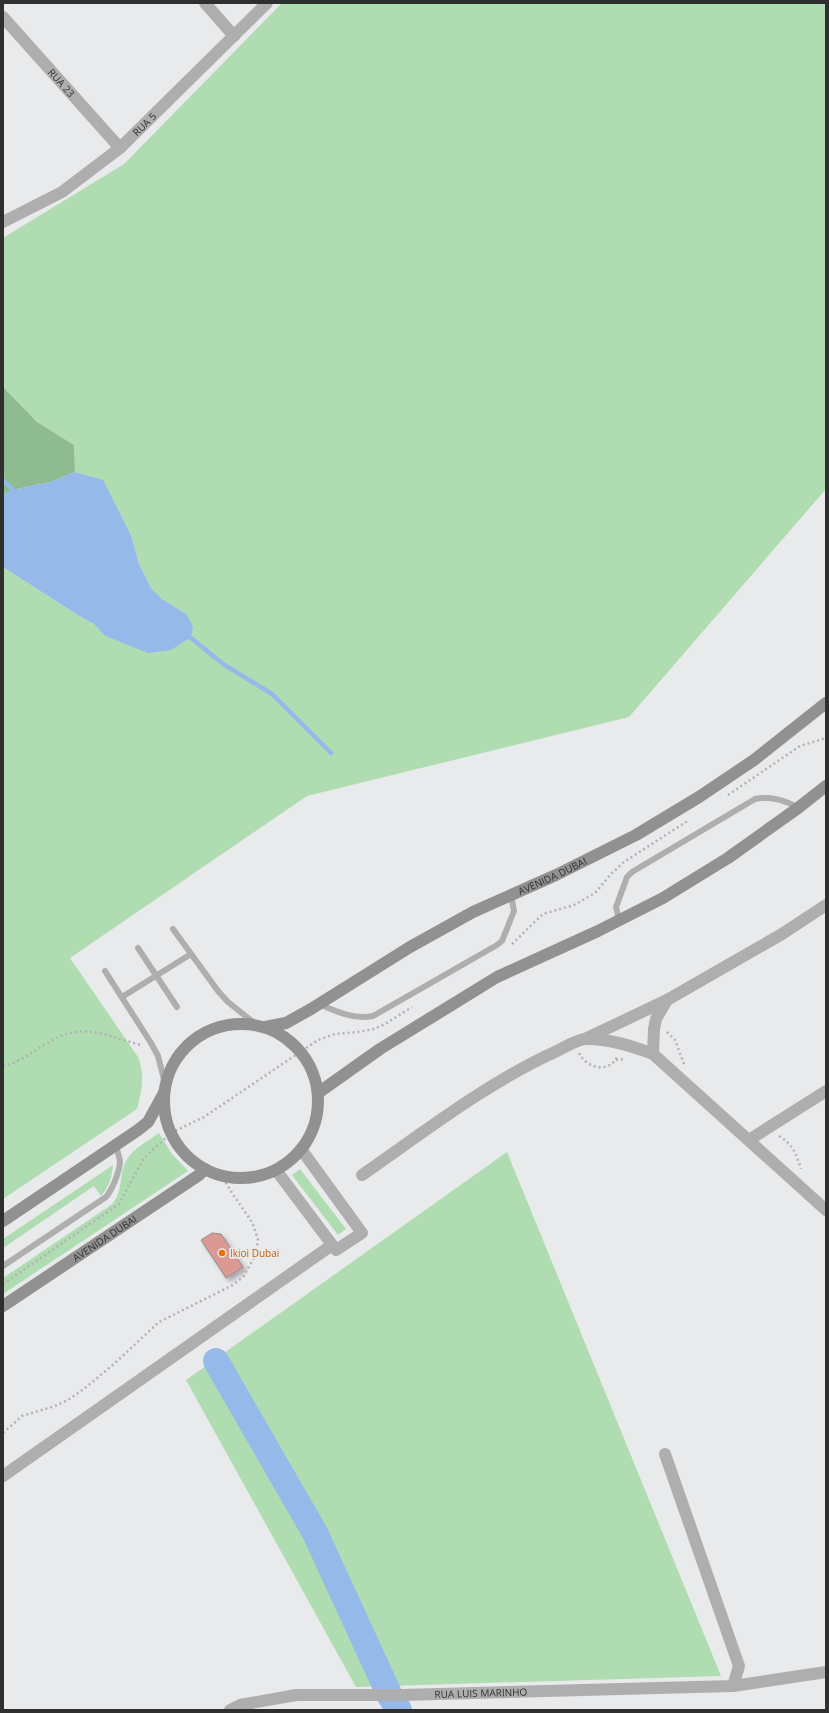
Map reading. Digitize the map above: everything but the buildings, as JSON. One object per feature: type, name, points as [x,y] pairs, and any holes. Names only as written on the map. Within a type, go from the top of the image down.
[{"type":"street","points":[[205,3],[234,36]]},
{"type":"street","name":"RUA 5","points":[[3,222],[62,192],[120,148],[267,3]]},
{"type":"street","name":"RUA 23","points":[[3,17],[120,148]]},
{"type":"street","name":"AVENIDA DUBAI","points":[[262,1027],[286,1023],[410,947],[473,912],[556,875],[636,835],[754,760],[825,705]]},
{"type":"street","points":[[318,1093],[380,1049],[497,977],[663,898],[728,858],[826,786]]},
{"type":"street","points":[[362,1175],[500,1081],[539,1059],[667,1000],[782,934],[826,905]]},
{"type":"street","points":[[653,1054],[656,1019],[667,1000]]},
{"type":"street","name":"AVENIDA DUBAI","points":[[232,1024],[248,1024],[262,1027],[285,1037],[301,1052],[312,1072],[318,1093],[315,1120],[311,1132],[301,1149],[289,1161],[276,1170],[260,1176],[241,1178],[222,1176],[204,1169],[187,1156],[179,1147],[170,1132],[165,1113],[165,1090],[169,1073],[179,1055],[201,1034],[215,1028],[232,1024]]},
{"type":"street","points":[[584,1039],[621,1044],[653,1054],[826,1210]]},
{"type":"street","name":"AVENIDA DUBAI","points":[[3,1221],[148,1122],[165,1090]]},
{"type":"street","points":[[749,1140],[826,1091]]},
{"type":"street","points":[[276,1170],[336,1250],[362,1233],[301,1149]]},
{"type":"street","name":"AVENIDA DUBAI","points":[[3,1306],[199,1175],[204,1169]]},
{"type":"street","points":[[3,1476],[332,1245]]},
{"type":"street","points":[[665,1454],[739,1666],[733,1686]]},
{"type":"street","name":"RUA LUIS MARINHO","points":[[230,1710],[240,1705],[296,1695],[402,1695],[733,1686],[826,1672]]},
{"type":"lane","points":[[619,920],[616,906],[627,877],[632,872],[755,799],[763,797],[790,803],[798,808]]},
{"type":"lane","points":[[319,1004],[338,1012],[365,1018],[373,1016],[502,941],[514,911],[511,895]]},
{"type":"lane","points":[[173,929],[218,991],[228,1002],[262,1027]]},
{"type":"lane","points":[[138,948],[177,1007]]},
{"type":"lane","points":[[122,997],[191,954]]},
{"type":"lane","points":[[105,971],[152,1043],[158,1056],[165,1090]]},
{"type":"lane","points":[[3,1266],[106,1197],[112,1187],[120,1162],[116,1145]]},
{"type":"path","points":[[3,1066],[23,1058],[46,1043],[79,1031],[94,1031],[153,1048]]},
{"type":"path","points":[[3,1433],[22,1416],[55,1406],[68,1400],[85,1388],[114,1364],[159,1322],[231,1286],[243,1277],[256,1254],[258,1239],[252,1222],[232,1194],[222,1176]]},
{"type":"green space","points":[[282,3],[826,3],[826,489],[629,717],[307,796],[70,958],[138,1057],[142,1070],[142,1083],[137,1109],[3,1199],[3,567],[94,624],[105,636],[126,644],[186,614],[162,599],[151,588],[139,564],[131,535],[103,481],[75,472],[74,445],[37,422],[3,387],[3,238],[124,164]]},
{"type":"green space","points":[[3,387],[37,422],[74,445],[75,472],[51,482],[12,490],[3,495]]},
{"type":"green space","points":[[159,1133],[172,1154],[188,1171],[3,1294],[3,1278],[111,1205],[118,1195],[126,1161],[132,1153]]},
{"type":"green space","points":[[507,1152],[721,1676],[356,1687],[186,1380]]},
{"type":"green space","points":[[113,1165],[110,1182],[101,1196],[94,1186],[3,1248],[3,1239]]},
{"type":"green space","points":[[300,1169],[346,1229],[338,1235],[292,1175]]},
{"type":"water","points":[[75,472],[103,480],[131,535],[139,564],[151,588],[162,599],[186,614],[193,626],[191,637],[171,650],[148,653],[105,636],[94,624],[3,567],[3,495],[12,490],[51,482]]},
{"type":"waterway","points":[[3,480],[16,493]]},
{"type":"waterway","points":[[186,634],[223,664],[272,694],[331,753]]},
{"type":"waterway","points":[[216,1361],[315,1533],[390,1696],[399,1710]]},
{"type":"place","name":"Ikioi Dubai","points":[[222,1253]]}]
